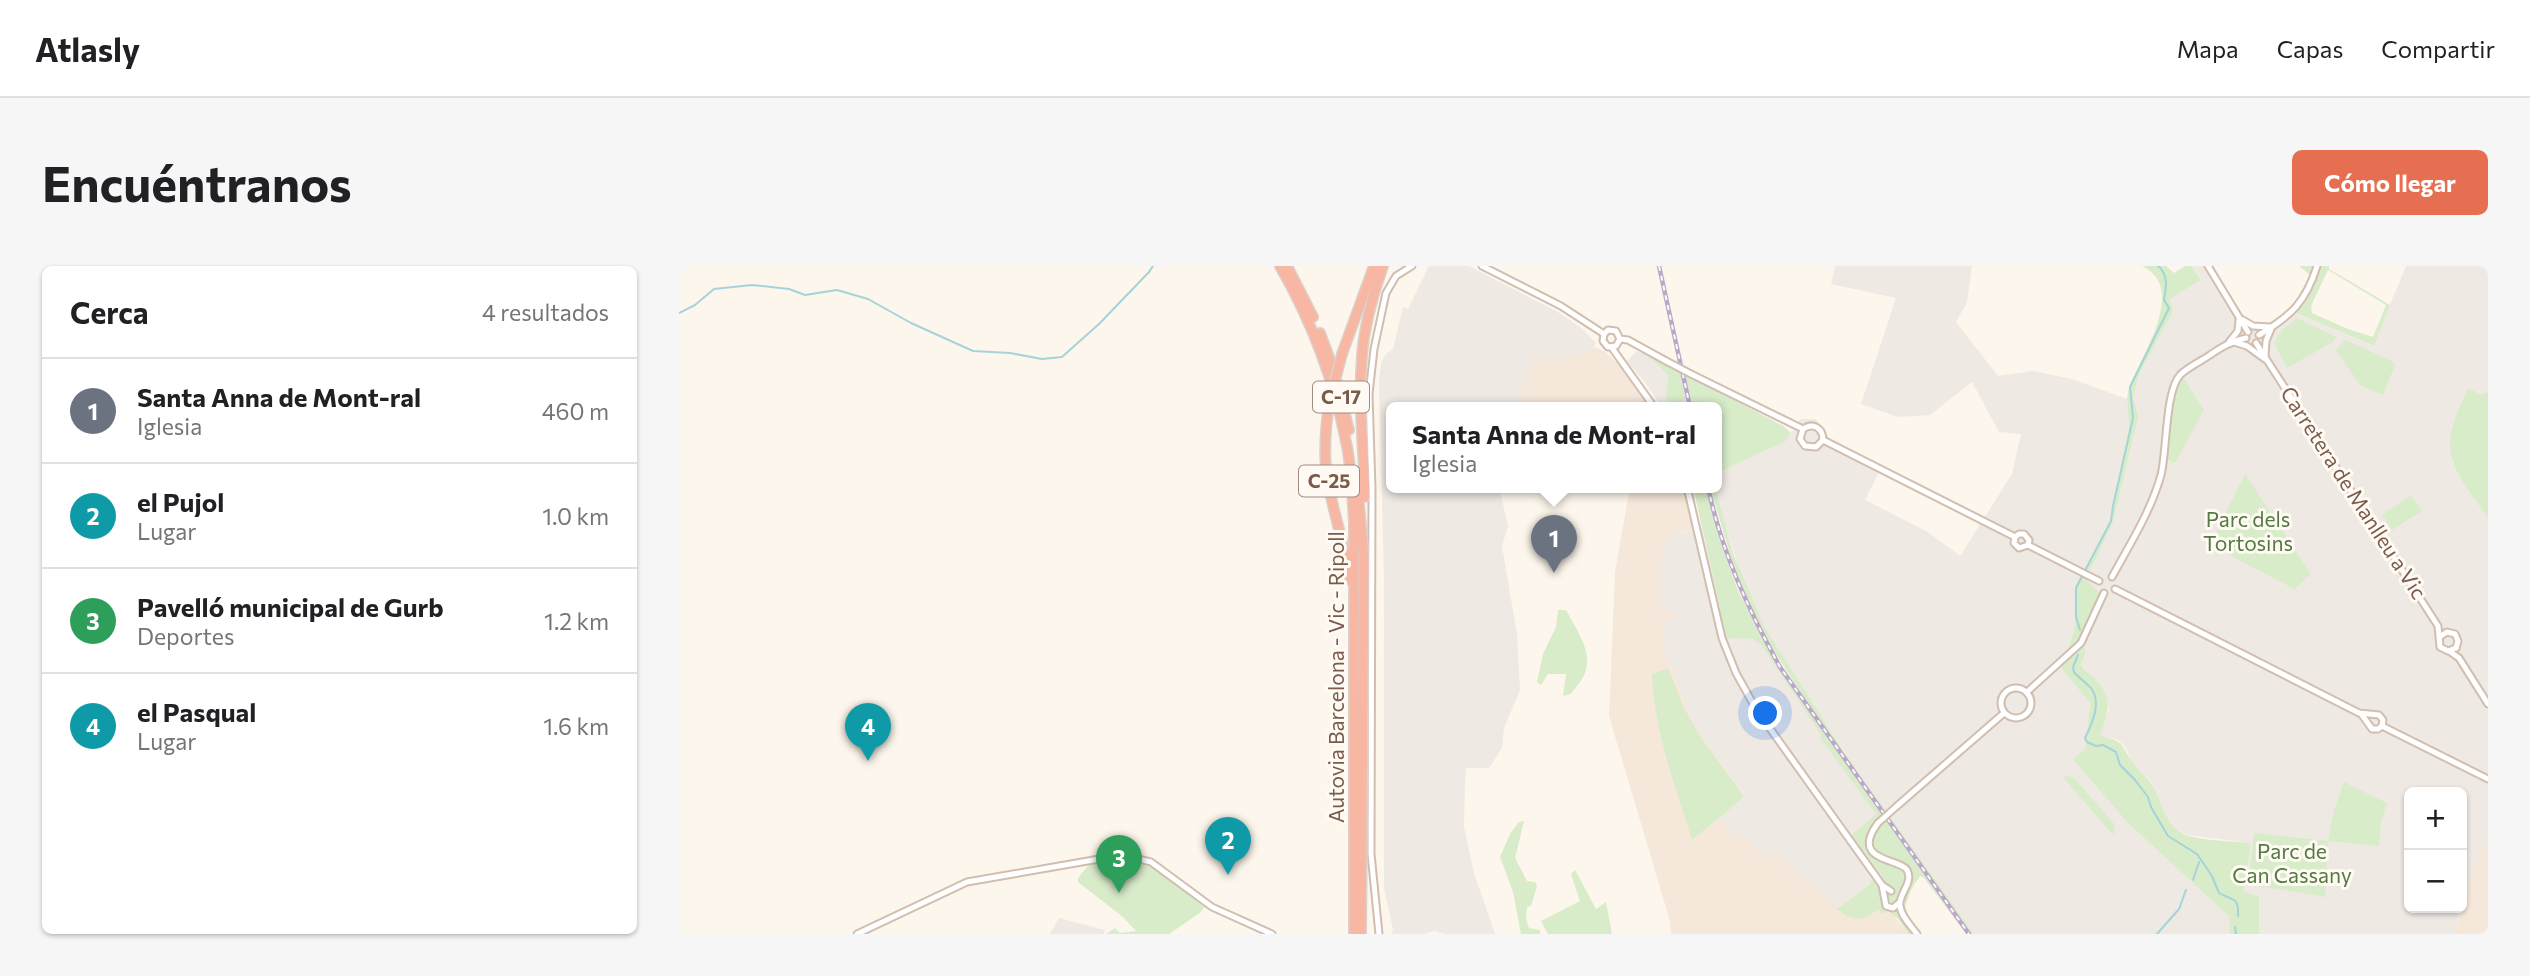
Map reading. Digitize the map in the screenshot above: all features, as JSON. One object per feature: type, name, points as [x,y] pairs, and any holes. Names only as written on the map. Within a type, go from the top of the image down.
[{"type":"highway","name":"Autovia Barcelona - Vic - Ripoll","points":[[1280,266],[1312,329],[1347,444],[1354,522],[1354,934]]},
{"type":"highway","name":"Autovia Barcelona - Vic - Ripoll","points":[[1287,266],[1318,328],[1342,399],[1358,484],[1364,537],[1361,934]]},
{"type":"highway","name":"C-25","points":[[1355,601],[1326,468],[1325,437],[1329,403],[1342,354],[1372,266]]},
{"type":"highway","name":"C-25","points":[[1364,537],[1362,353],[1369,312],[1383,266]]},
{"type":"street","points":[[1379,934],[1370,854],[1372,488],[1369,394],[1374,349],[1386,293],[1396,276],[1412,266]]},
{"type":"street","points":[[1482,266],[1566,309],[1604,334]]},
{"type":"street","points":[[2208,266],[2239,317],[2249,344],[2256,343],[2259,335],[2292,313],[2304,299],[2318,266]]},
{"type":"street","points":[[2239,317],[2253,326],[2273,327]]},
{"type":"street","points":[[2229,343],[2238,331],[2239,317]]},
{"type":"street","points":[[2266,358],[2266,341],[2273,327]]},
{"type":"street","points":[[1604,334],[1614,330],[1619,334],[1618,345],[1612,348]]},
{"type":"street","points":[[2112,577],[2155,491],[2161,473],[2175,383],[2181,374],[2229,343],[2254,331],[2259,335]]},
{"type":"street","points":[[1604,334],[1604,344],[1612,348],[1650,402]]},
{"type":"street","points":[[1620,339],[1628,340],[1803,429],[1817,427],[1822,433],[1822,440],[1817,447],[1805,446],[1800,439],[1803,429]]},
{"type":"street","name":"Carretera de Manlleu a Vic","points":[[2229,343],[2247,346],[2266,358]]},
{"type":"street","name":"Carretera de Manlleu a Vic","points":[[2256,343],[2438,626],[2441,636]]},
{"type":"street","points":[[1822,440],[2015,537]]},
{"type":"street","points":[[1688,493],[1722,638],[1736,673],[1756,709],[1882,885],[1885,905],[1905,918],[1917,934]]},
{"type":"street","points":[[2015,537],[2019,534],[2027,535],[2028,545]]},
{"type":"street","points":[[2015,537],[2015,545],[2019,548],[2028,545],[2099,581]]},
{"type":"street","points":[[2099,581],[2104,577],[2112,577]]},
{"type":"street","points":[[2099,581],[2100,590],[2110,593],[2116,584],[2112,577]]},
{"type":"street","points":[[2115,589],[2359,713],[2381,716],[2382,726]]},
{"type":"street","points":[[2028,692],[2081,643],[2104,593]]},
{"type":"street","name":"Carretera de Manlleu a Vic","points":[[2438,626],[2447,632]]},
{"type":"street","points":[[2459,658],[2443,650],[2440,645],[2441,636],[2447,632],[2457,637],[2459,658],[2488,704]]},
{"type":"street","points":[[2449,651],[2456,648]]},
{"type":"street","points":[[2017,687],[2028,692],[2031,706],[2026,715],[2015,718],[2004,713],[2000,702],[2005,692],[2017,687]]},
{"type":"street","points":[[1892,908],[1900,900],[1907,886],[1907,870],[1903,866],[1878,858],[1870,840],[1872,831],[2004,713]]},
{"type":"street","points":[[2359,713],[2375,730],[2382,726]]},
{"type":"street","points":[[2368,724],[2371,715]]},
{"type":"street","points":[[2382,726],[2488,779]]},
{"type":"street","points":[[857,934],[967,882],[1122,855],[1151,862],[1212,907],[1272,934]]},
{"type":"street","points":[[1882,885],[1893,891],[1900,900],[1905,918]]},
{"type":"street","points":[[1884,896],[1907,886]]},
{"type":"street","points":[[1379,923],[1386,934]]},
{"type":"shaded area","points":[[1429,266],[1469,266],[1558,312],[1580,327],[1596,343],[1592,349],[1575,356],[1534,357],[1517,402],[1386,402],[1386,493],[1500,493],[1508,526],[1502,546],[1517,634],[1520,690],[1504,728],[1502,748],[1489,768],[1466,768],[1465,784],[1464,827],[1474,873],[1495,934],[1445,934],[1435,931],[1424,934],[1391,934],[1393,929],[1384,889],[1384,576],[1379,384],[1381,363],[1393,349],[1403,307],[1408,309]]},
{"type":"shaded area","points":[[1835,266],[1972,266],[1967,302],[1956,322],[1998,376],[2033,371],[2072,379],[2127,399],[2129,427],[2110,521],[2075,586],[2075,627],[2061,668],[2090,703],[2085,749],[2129,824],[2230,916],[2230,934],[1974,934],[1844,752],[1764,626],[1744,583],[1720,510],[1716,493],[1722,493],[1722,471],[1786,441],[1800,419],[1816,419],[1828,437],[1882,466],[1865,500],[1928,532],[1960,556],[2012,474],[2021,434],[1999,432],[1972,382],[1930,415],[1898,417],[1861,404],[1896,298],[1831,284]]},
{"type":"shaded area","points":[[2191,266],[2203,266],[2210,275],[2215,272],[2240,313],[2256,326],[2268,326],[2291,311],[2373,346],[2406,266],[2488,266],[2488,392],[2480,394],[2468,389],[2452,461],[2488,518],[2488,838],[2479,853],[2467,889],[2467,787],[2404,787],[2404,913],[2460,913],[2455,934],[2259,934],[2259,897],[2244,892],[2251,843],[2187,835],[2177,830],[2167,817],[2152,783],[2133,764],[2126,748],[2118,740],[2099,735],[2109,709],[2105,692],[2081,664],[2086,652],[2081,643],[2084,578],[2113,522],[2134,407],[2133,397],[2140,372],[2173,312],[2169,299],[2201,280]]},
{"type":"shaded area","points":[[1595,347],[1606,352],[1623,369],[1646,402],[1517,402],[1534,357],[1575,356]]},
{"type":"shaded area","points":[[1637,351],[1649,356],[1668,376],[1665,402],[1658,402],[1627,361]]},
{"type":"shaded area","points":[[1629,493],[1684,493],[1693,530],[1667,535],[1661,610],[1674,608],[1675,618],[1666,655],[1694,726],[1745,797],[1719,820],[1768,857],[1781,857],[1805,880],[1824,890],[1837,908],[1874,883],[1882,913],[1891,912],[1908,934],[1671,934],[1670,921],[1609,716],[1615,572]]},
{"type":"shaded area","points":[[1702,529],[1720,609],[1743,638],[1753,639],[1762,646],[1876,814],[1851,835],[1882,877],[1837,909],[1824,890],[1805,880],[1781,857],[1768,857],[1718,819],[1745,797],[1694,726],[1666,655],[1662,620],[1675,618],[1674,609],[1661,610],[1662,558],[1667,535]]},
{"type":"shaded area","points":[[2488,838],[2488,934],[2455,934],[2460,913],[2467,913],[2467,887],[2479,853]]},
{"type":"shaded area","points":[[1059,918],[1105,930],[1104,934],[1050,934]]},
{"type":"green space","points":[[2142,266],[2166,266],[2174,273],[2185,266],[2191,266],[2201,280],[2170,299],[2173,312],[2140,372],[2133,397],[2138,417],[2113,522],[2084,578],[2102,595],[2081,643],[2086,652],[2081,664],[2100,684],[2107,698],[2106,718],[2100,735],[2115,740],[2122,746],[2153,786],[2165,814],[2174,826],[2193,837],[2251,843],[2244,892],[2259,896],[2259,934],[2230,934],[2229,916],[2129,824],[2073,759],[2085,749],[2090,703],[2061,668],[2075,627],[2075,586],[2110,521],[2129,427],[2129,387],[2151,340],[2162,305],[2161,289],[2155,276]]},
{"type":"green space","points":[[2299,266],[2329,266],[2329,269],[2390,305],[2374,346],[2291,311],[2311,276]],"holes":[[[2328,270],[2386,305],[2373,337],[2312,313],[2311,306]]]},
{"type":"green space","points":[[2297,318],[2336,337],[2333,342],[2287,368],[2274,343],[2282,330]]},
{"type":"green space","points":[[2345,340],[2392,361],[2395,365],[2383,395],[2360,385],[2336,350]]},
{"type":"green space","points":[[1649,356],[1680,371],[1686,402],[1665,402],[1668,376]]},
{"type":"green space","points":[[1684,373],[1783,426],[1791,433],[1786,441],[1722,471],[1722,402],[1691,402]]},
{"type":"green space","points":[[2181,374],[2204,410],[2175,463],[2164,458],[2170,402]]},
{"type":"green space","points":[[2468,388],[2480,394],[2488,392],[2488,518],[2460,477],[2451,454],[2453,425]]},
{"type":"green space","name":"Parc dels Tortosins","points":[[2245,474],[2311,574],[2294,589],[2210,545]]},
{"type":"green space","points":[[1694,493],[1708,493],[1720,541],[1738,591],[1779,668],[1966,934],[1920,876],[1905,906],[1909,918],[1921,934],[1908,934],[1898,919],[1888,911],[1882,914],[1878,909],[1857,919],[1837,909],[1871,884],[1872,880],[1875,882],[1882,877],[1851,835],[1876,814],[1820,738],[1822,736],[1762,646],[1753,639],[1724,638],[1718,610],[1720,608]]},
{"type":"green space","points":[[1712,493],[1717,493],[1733,553],[1764,626],[1844,752],[1974,934],[1971,934],[1833,742],[1761,631],[1735,571]]},
{"type":"green space","points":[[2411,495],[2422,511],[2392,530],[2382,515]]},
{"type":"green space","points":[[1558,610],[1566,610],[1582,639],[1587,658],[1583,677],[1572,692],[1563,696],[1566,674],[1548,674],[1541,685],[1537,682],[1543,654],[1556,627]]},
{"type":"green space","points":[[1668,668],[1684,708],[1700,736],[1744,797],[1692,840],[1666,758],[1654,695],[1652,674]]},
{"type":"green space","points":[[2063,777],[2075,779],[2115,825],[2114,833],[2112,834]]},
{"type":"green space","points":[[2344,782],[2387,803],[2381,822],[2379,846],[2328,841],[2334,810]]},
{"type":"green space","points":[[1524,821],[1515,858],[1527,881],[1535,882],[1537,886],[1531,906],[1527,907],[1526,919],[1529,928],[1540,930],[1540,934],[1521,934],[1513,892],[1500,857],[1511,832],[1519,822]]},
{"type":"green space","name":"Parc de Can Cassany","points":[[2254,833],[2328,841],[2325,897],[2248,884]]},
{"type":"green space","points":[[1109,859],[1138,862],[1161,872],[1204,907],[1201,912],[1169,934],[1106,934],[1115,928],[1120,933],[1136,931],[1123,917],[1078,882],[1078,878],[1091,862]]},
{"type":"green space","points":[[1575,870],[1596,909],[1606,902],[1612,934],[1548,934],[1541,921],[1580,901],[1571,874]]},
{"type":"waterway","points":[[679,313],[695,305],[714,289],[752,285],[789,289],[805,295],[837,290],[868,299],[911,323],[973,351],[1010,353],[1042,359],[1062,357],[1099,324],[1153,266]]},
{"type":"waterway","points":[[2080,630],[2076,617],[2076,588],[2111,521],[2133,418],[2130,387],[2169,308],[2164,300],[2165,278],[2158,266]]},
{"type":"waterway","points":[[2078,655],[2073,667],[2074,672],[2091,688],[2096,700],[2093,720],[2085,738],[2087,742],[2096,746],[2103,745],[2116,752],[2120,765],[2148,797],[2168,836],[2197,854],[2212,876],[2219,893],[2236,902],[2238,916]]},
{"type":"waterway","points":[[2193,880],[2199,862]]},
{"type":"waterway","points":[[2157,934],[2179,909],[2186,890]]},
{"type":"waterway","points":[[2235,927],[2236,934]]},
{"type":"railway","points":[[1659,266],[1689,402]]},
{"type":"railway","points":[[1710,493],[1737,580],[1780,667],[1969,934]]},
{"type":"place","name":"Santa Anna de Mont-ral","points":[[1554,573]]},
{"type":"place","name":"el Pasqual","points":[[868,761]]},
{"type":"place","name":"el Pujol","points":[[1228,875]]},
{"type":"place","name":"Pavelló municipal de Gurb","points":[[1119,893]]}]
